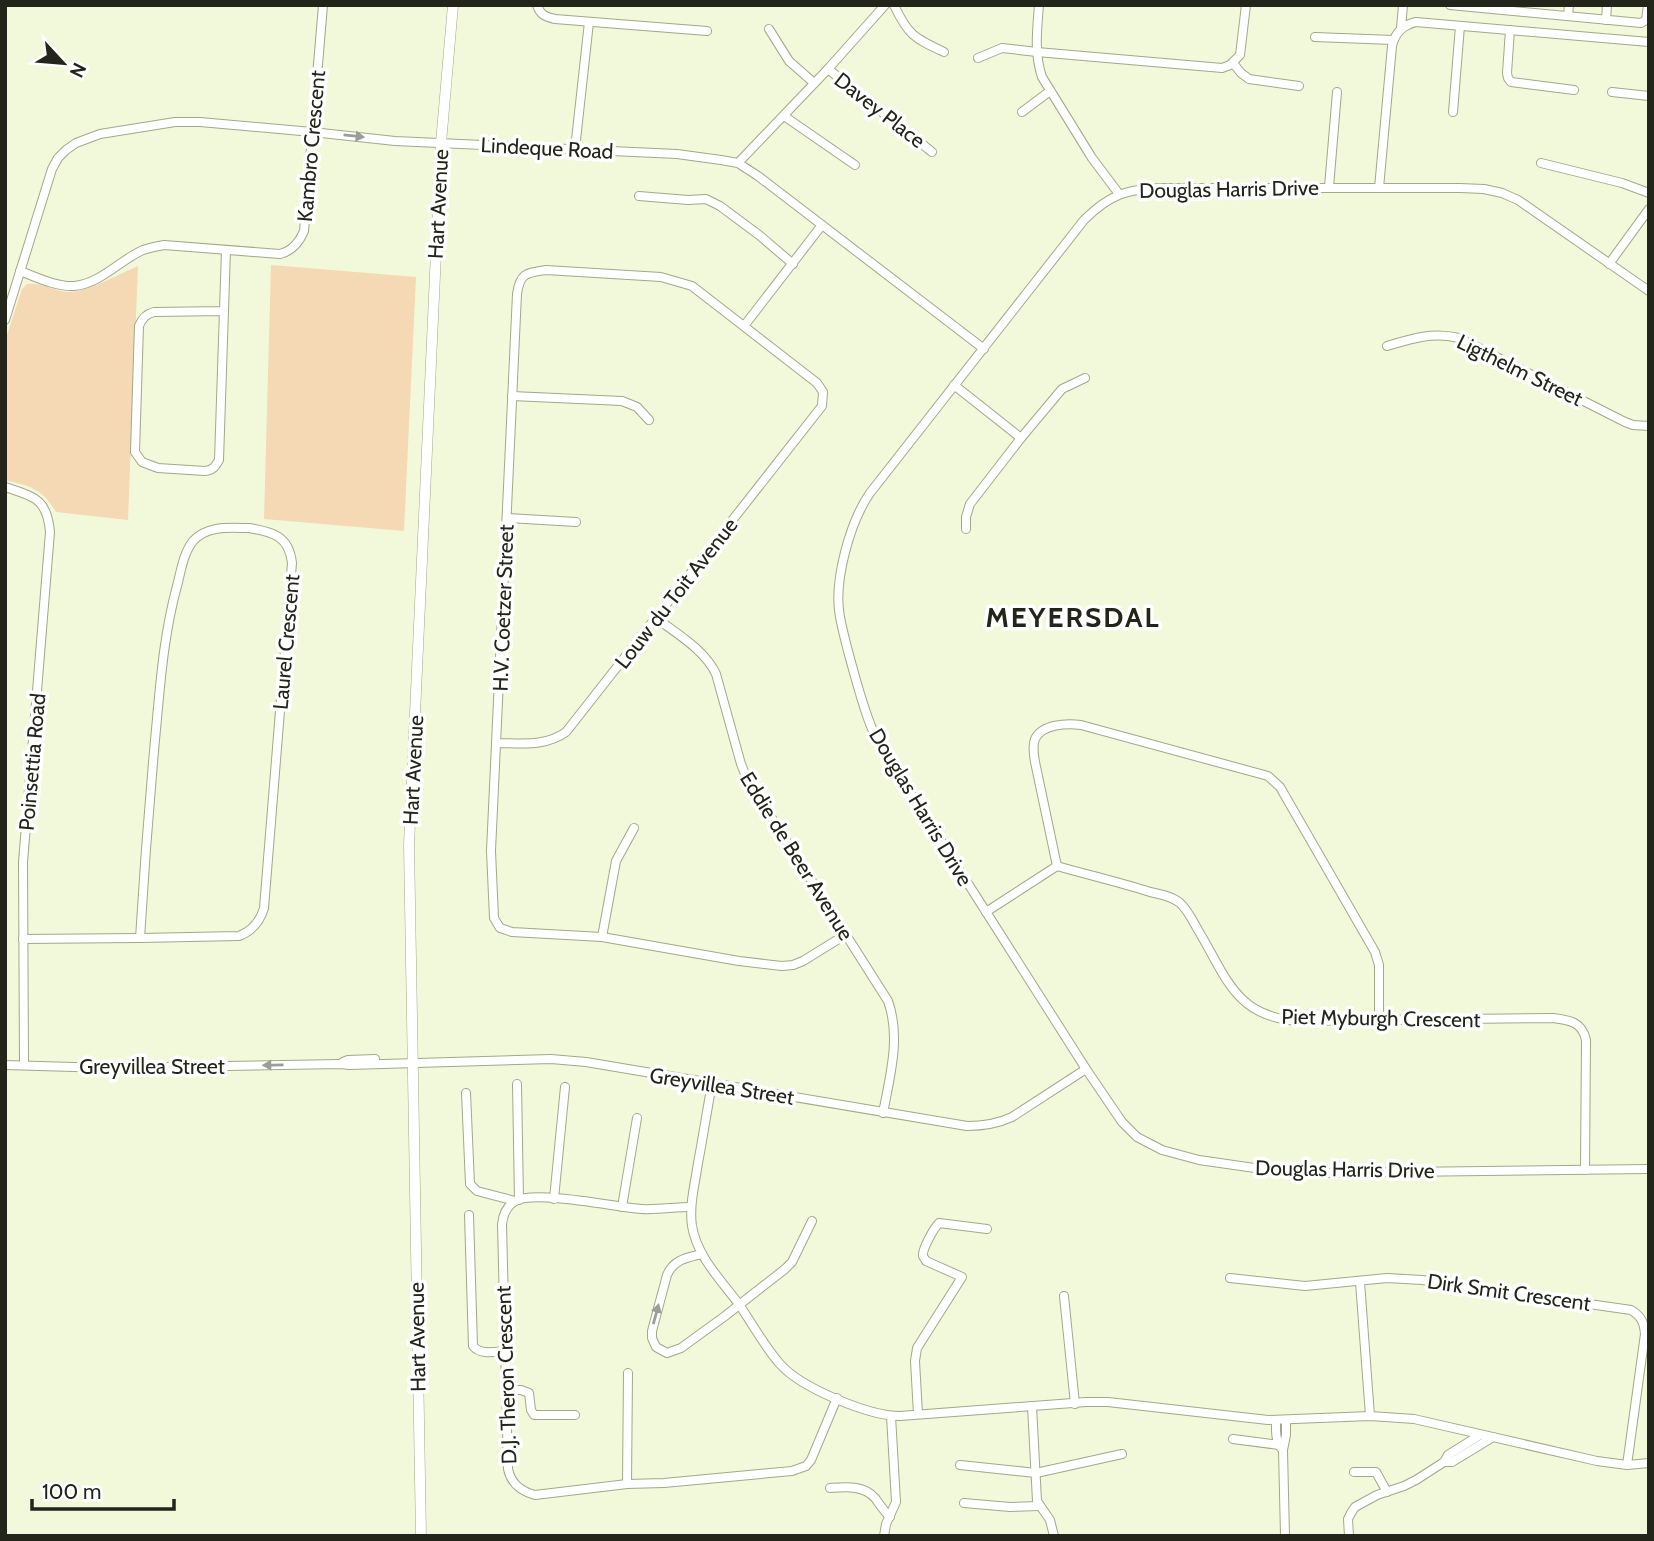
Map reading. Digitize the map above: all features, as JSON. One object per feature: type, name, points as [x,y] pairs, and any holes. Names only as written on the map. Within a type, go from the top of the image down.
[{"type":"street","name":"Kambro Crescent","points":[[20,271],[71,286],[94,280],[141,251],[164,245],[280,254],[297,244],[304,231],[323,5]]},
{"type":"street","name":"Hart Avenue","points":[[421,1536],[409,845],[441,143],[453,5]]},
{"type":"street","points":[[537,5],[539,12],[546,17],[707,31]]},
{"type":"street","points":[[738,163],[885,5]]},
{"type":"street","points":[[894,5],[909,32],[922,42],[944,51]]},
{"type":"street","points":[[1039,5],[1036,40],[1042,77],[1092,158],[1119,194]]},
{"type":"street","points":[[978,58],[1002,48],[1222,68],[1233,63],[1241,51],[1246,5]]},
{"type":"street","points":[[1379,188],[1393,40],[1401,28],[1403,5]]},
{"type":"street","points":[[1450,5],[1529,9],[1568,16],[1643,22],[1647,17],[1648,5]]},
{"type":"street","points":[[1568,16],[1569,5]]},
{"type":"street","points":[[1606,20],[1607,5]]},
{"type":"street","points":[[1486,28],[1489,7]]},
{"type":"street","points":[[575,149],[589,22]]},
{"type":"street","points":[[1401,28],[1416,22],[1649,42]]},
{"type":"street","points":[[1454,112],[1460,26]]},
{"type":"street","points":[[769,29],[789,61],[814,83]]},
{"type":"street","points":[[1510,30],[1507,73],[1511,82],[1574,90]]},
{"type":"street","points":[[1315,37],[1393,40]]},
{"type":"street","points":[[1233,63],[1249,79],[1299,86]]},
{"type":"street","name":"Davey Place","points":[[828,69],[932,152]]},
{"type":"street","points":[[1022,112],[1050,91]]},
{"type":"street","points":[[1329,187],[1338,92]]},
{"type":"street","points":[[1612,92],[1649,96]]},
{"type":"street","points":[[784,116],[855,165]]},
{"type":"street","name":"Lindeque Road","points":[[5,320],[52,169],[58,158],[76,143],[100,134],[175,122],[200,122],[395,141],[677,154],[738,163],[984,349]]},
{"type":"street","points":[[1541,163],[1622,183],[1649,193]]},
{"type":"street","name":"Douglas Harris Drive","points":[[1649,291],[1530,208],[1502,193],[1475,188],[1142,189],[1119,194],[1095,209],[1084,220],[870,493],[859,511],[849,538],[839,594],[839,609],[849,655],[872,730],[883,751],[1086,1069],[1122,1122],[1137,1137],[1162,1150],[1199,1160],[1273,1171],[1649,1169]]},
{"type":"street","points":[[639,196],[706,199],[759,235],[793,264]]},
{"type":"street","points":[[1609,264],[1649,209]]},
{"type":"street","points":[[1639,222],[1649,229]]},
{"type":"street","points":[[744,326],[822,225]]},
{"type":"street","points":[[224,311],[154,312],[142,319],[139,326],[135,452],[142,462],[158,468],[205,471],[211,470],[219,460],[224,311],[226,250]]},
{"type":"street","name":"H.V. Coetzer Street","points":[[824,396],[817,383],[692,286],[661,276],[545,271],[531,272],[523,276],[517,294],[491,851],[496,922],[503,929],[519,933],[602,937],[739,961],[787,966],[803,961],[845,934]]},
{"type":"street","name":"Ligthelm Street","points":[[1387,346],[1424,335],[1440,334],[1458,338],[1625,422],[1649,426]]},
{"type":"street","points":[[966,529],[970,504],[1021,438],[1062,389],[1085,378]]},
{"type":"street","points":[[954,385],[1021,438]]},
{"type":"street","points":[[512,396],[622,401],[637,407],[649,420]]},
{"type":"street","name":"Louw du Toit Avenue","points":[[497,743],[542,743],[566,732],[819,412],[824,396]]},
{"type":"street","name":"Poinsettia Road","points":[[5,487],[32,496],[42,504],[49,516],[50,532],[23,862],[24,1064]]},
{"type":"street","points":[[507,518],[576,522]]},
{"type":"street","name":"Laurel Crescent","points":[[218,528],[249,528],[274,533],[284,541],[291,554],[292,578],[262,914],[257,923],[244,934],[232,937],[140,938],[163,655],[185,554],[198,536],[218,528]]},
{"type":"street","name":"Eddie de Beer Avenue","points":[[656,618],[701,653],[712,666],[747,779],[884,995],[893,1016],[895,1039],[884,1113]]},
{"type":"street","points":[[986,912],[1056,866],[1033,749],[1035,739],[1046,729],[1065,724],[1081,725],[1268,776],[1280,787],[1375,952],[1379,965],[1379,1020]]},
{"type":"street","points":[[602,937],[615,861],[634,828]]},
{"type":"street","name":"Piet Myburgh Crescent","points":[[1056,866],[1131,886],[1181,903],[1234,992],[1260,1012],[1279,1019],[1553,1018],[1576,1023],[1582,1029],[1586,1040],[1585,1170]]},
{"type":"street","points":[[23,939],[140,938]]},
{"type":"street","name":"Greyvillea Street","points":[[5,1065],[108,1068],[349,1065],[412,1060],[560,1060],[586,1062],[967,1126],[989,1125],[1012,1117],[1086,1069]]},
{"type":"street","points":[[517,1084],[517,1201]]},
{"type":"street","points":[[712,1084],[691,1207],[695,1239],[702,1254],[772,1355],[790,1374],[867,1411],[891,1416],[1108,1402],[1276,1420],[1370,1416],[1413,1419],[1597,1461],[1627,1465],[1649,1463]]},
{"type":"street","points":[[554,1199],[565,1087]]},
{"type":"street","points":[[466,1093],[470,1184],[477,1191],[517,1201],[533,1197],[622,1207],[691,1207]]},
{"type":"street","points":[[622,1207],[638,1118]]},
{"type":"street","name":"D.J. Theron Crescent","points":[[517,1201],[506,1211],[502,1224],[508,1469],[509,1476],[518,1488],[535,1495],[800,1469],[811,1460],[837,1398]]},
{"type":"street","points":[[468,1215],[472,1346],[481,1352],[505,1352]]},
{"type":"street","points":[[702,1254],[682,1259],[670,1268],[652,1331],[656,1347],[667,1353],[675,1352],[789,1265],[812,1221]]},
{"type":"street","points":[[918,1414],[915,1361],[917,1348],[962,1277],[930,1263],[923,1257],[923,1251],[936,1225],[941,1223],[987,1229]]},
{"type":"street","points":[[1230,1278],[1290,1285],[1360,1282],[1370,1416]]},
{"type":"street","name":"Dirk Smit Crescent","points":[[1360,1282],[1387,1279],[1422,1280],[1620,1308],[1635,1313],[1643,1321],[1644,1334],[1627,1465]]},
{"type":"street","points":[[1065,1296],[1074,1404]]},
{"type":"street","points":[[628,1373],[628,1484]]},
{"type":"street","points":[[506,1390],[529,1392],[534,1415],[575,1415]]},
{"type":"street","points":[[1032,1406],[1037,1501],[1049,1520],[1054,1536]]},
{"type":"street","points":[[884,1536],[885,1527],[896,1503],[891,1416]]},
{"type":"street","points":[[1276,1420],[1281,1448],[1285,1536]]},
{"type":"street","points":[[1281,1448],[1286,1435],[1286,1420]]},
{"type":"street","points":[[1349,1536],[1348,1519],[1353,1510],[1377,1495],[1409,1484],[1480,1435]]},
{"type":"street","points":[[1444,1462],[1452,1462],[1493,1437]]},
{"type":"street","points":[[1233,1439],[1281,1448]]},
{"type":"street","points":[[960,1465],[1036,1473],[1122,1454]]},
{"type":"street","points":[[1354,1472],[1377,1472],[1387,1492]]},
{"type":"street","points":[[830,1488],[866,1490],[890,1517]]},
{"type":"street","points":[[964,1503],[1010,1507],[1039,1506]]},
{"type":"shaded area","points":[[271,265],[416,277],[404,531],[264,519]]},
{"type":"shaded area","points":[[138,266],[128,520],[56,512],[35,489],[5,480],[5,341],[22,289],[27,284],[33,284],[64,292],[77,291],[95,286]]},
{"type":"district","name":"MEYERSDAL","points":[[1073,617]]}]
